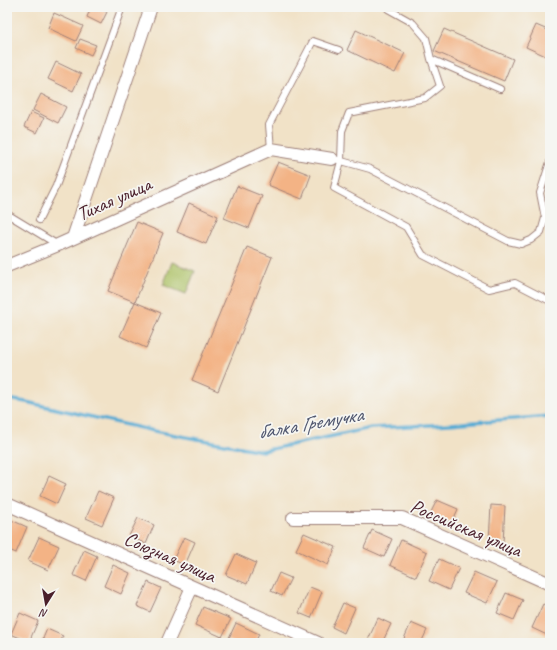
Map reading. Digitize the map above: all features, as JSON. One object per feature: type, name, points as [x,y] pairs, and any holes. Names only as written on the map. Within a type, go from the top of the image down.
[{"type":"street","name":"Тихая улица","points":[[73,238],[152,7]]},
{"type":"street","name":"Тихая улица","points":[[73,238],[271,149]]},
{"type":"street","points":[[271,149],[336,160]]},
{"type":"street","points":[[7,266],[73,238]]},
{"type":"street","name":"Союзная улица","points":[[7,504],[318,643]]},
{"type":"street","name":"Российская улица","points":[[293,518],[402,518],[550,584]]},
{"type":"street","points":[[167,643],[192,587]]},
{"type":"lane","points":[[39,220],[56,186],[122,7]]},
{"type":"lane","points":[[388,7],[388,9],[413,23],[426,38],[440,86],[425,98],[349,113],[342,131],[336,160],[334,188],[406,227],[424,255],[489,289],[515,283],[550,301]]},
{"type":"lane","points":[[271,149],[269,125],[313,42],[339,50]]},
{"type":"lane","points":[[431,59],[500,89]]},
{"type":"lane","points":[[336,160],[370,169],[508,241],[521,244],[531,240],[541,232],[545,218],[540,193],[550,162]]},
{"type":"lane","points":[[7,214],[58,245]]},
{"type":"green space","points":[[172,262],[195,271],[186,294],[163,285]]},
{"type":"building","points":[[91,7],[107,12],[101,24],[87,17]]},
{"type":"building","points":[[54,13],[83,26],[76,41],[48,28]]},
{"type":"building","points":[[536,25],[550,31],[550,58],[526,47]]},
{"type":"building","points":[[444,29],[513,59],[504,81],[434,51]]},
{"type":"building","points":[[356,30],[405,53],[395,73],[347,50]]},
{"type":"building","points":[[80,39],[96,45],[91,55],[76,48]]},
{"type":"building","points":[[56,62],[81,74],[73,91],[48,79]]},
{"type":"building","points":[[41,94],[66,107],[58,123],[33,110]]},
{"type":"building","points":[[31,112],[44,118],[37,133],[24,127]]},
{"type":"building","points":[[278,162],[311,175],[302,199],[268,185]]},
{"type":"building","points":[[237,186],[262,196],[249,228],[224,218]]},
{"type":"building","points":[[189,203],[218,216],[206,244],[177,232]]},
{"type":"building","points":[[137,222],[163,233],[135,302],[108,291]]},
{"type":"building","points":[[247,247],[272,257],[218,391],[192,380]]},
{"type":"building","points":[[135,302],[161,313],[146,348],[120,336]]},
{"type":"building","points":[[49,476],[66,484],[57,504],[40,496]]},
{"type":"building","points":[[98,491],[114,498],[102,525],[86,518]]},
{"type":"building","points":[[437,500],[458,509],[452,523],[430,514]]},
{"type":"building","points":[[491,505],[505,506],[503,543],[489,542]]},
{"type":"building","points":[[138,518],[154,525],[146,544],[129,536]]},
{"type":"building","points":[[9,519],[27,527],[16,553],[7,549],[7,525]]},
{"type":"building","points":[[372,530],[392,539],[384,557],[364,548]]},
{"type":"building","points":[[304,533],[336,547],[328,565],[296,550]]},
{"type":"building","points":[[39,537],[59,546],[48,570],[28,561]]},
{"type":"building","points":[[184,537],[195,542],[185,565],[173,560]]},
{"type":"building","points":[[401,540],[427,552],[416,577],[390,565]]},
{"type":"building","points":[[84,550],[97,556],[86,581],[73,575]]},
{"type":"building","points":[[236,554],[256,563],[247,584],[226,575]]},
{"type":"building","points":[[439,559],[459,568],[449,590],[429,581]]},
{"type":"building","points":[[113,565],[130,573],[121,594],[104,586]]},
{"type":"building","points":[[474,572],[497,582],[487,603],[464,593]]},
{"type":"building","points":[[279,573],[291,578],[282,596],[271,591]]},
{"type":"building","points":[[148,582],[161,588],[150,612],[137,606]]},
{"type":"building","points":[[310,587],[322,592],[311,618],[299,613]]},
{"type":"building","points":[[506,593],[523,600],[514,620],[497,613]]},
{"type":"building","points":[[343,603],[355,608],[344,633],[332,627]]},
{"type":"building","points":[[543,604],[550,607],[549,636],[532,628]]},
{"type":"building","points":[[203,607],[231,619],[222,637],[195,625]]},
{"type":"building","points":[[20,613],[38,621],[29,642],[11,634]]},
{"type":"building","points":[[378,618],[391,624],[382,643],[369,643],[367,642]]},
{"type":"building","points":[[236,623],[259,634],[255,643],[235,643],[228,640]]},
{"type":"building","points":[[411,623],[427,630],[421,643],[402,643]]},
{"type":"building","points":[[47,629],[63,636],[60,643],[41,643]]},
{"type":"building","points":[[270,638],[282,643],[267,643]]},
{"type":"waterway","name":"балка Гремучка","points":[[7,399],[154,431],[262,451],[371,428],[450,424],[550,416]]}]
